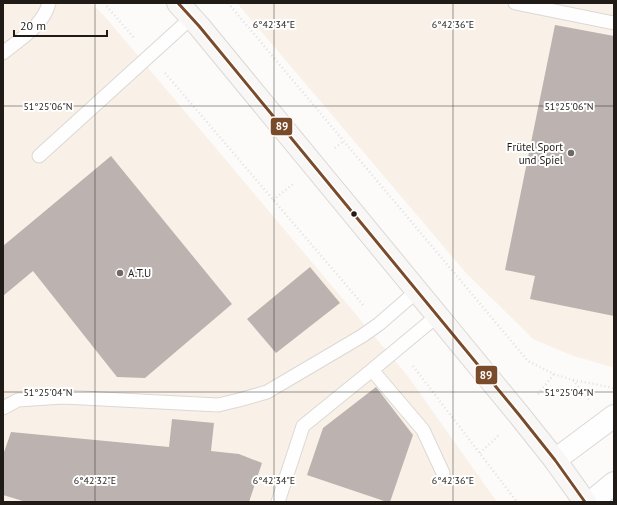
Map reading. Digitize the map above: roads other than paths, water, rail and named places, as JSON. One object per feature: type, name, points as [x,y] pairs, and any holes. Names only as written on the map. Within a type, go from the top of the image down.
[{"type":"main road","points":[[185,10],[520,416],[555,460],[585,502]]},
{"type":"street","points":[[555,460],[610,419]]},
{"type":"street","points":[[591,502],[614,483]]},
{"type":"lane","points":[[3,53],[36,26],[44,16],[49,3]]},
{"type":"lane","points":[[515,3],[614,23]]},
{"type":"lane","points":[[39,156],[150,56],[185,10]]},
{"type":"lane","points":[[3,408],[18,400],[63,398],[218,405],[232,402],[267,392],[362,336],[379,324],[417,291]]},
{"type":"lane","points":[[278,502],[303,426],[437,316]]},
{"type":"lane","points":[[372,370],[423,430],[443,473]]},
{"type":"place","name":"Frütel Sport und Spiel","points":[[571,153]]},
{"type":"place","name":"A.T.U","points":[[120,273]]}]
